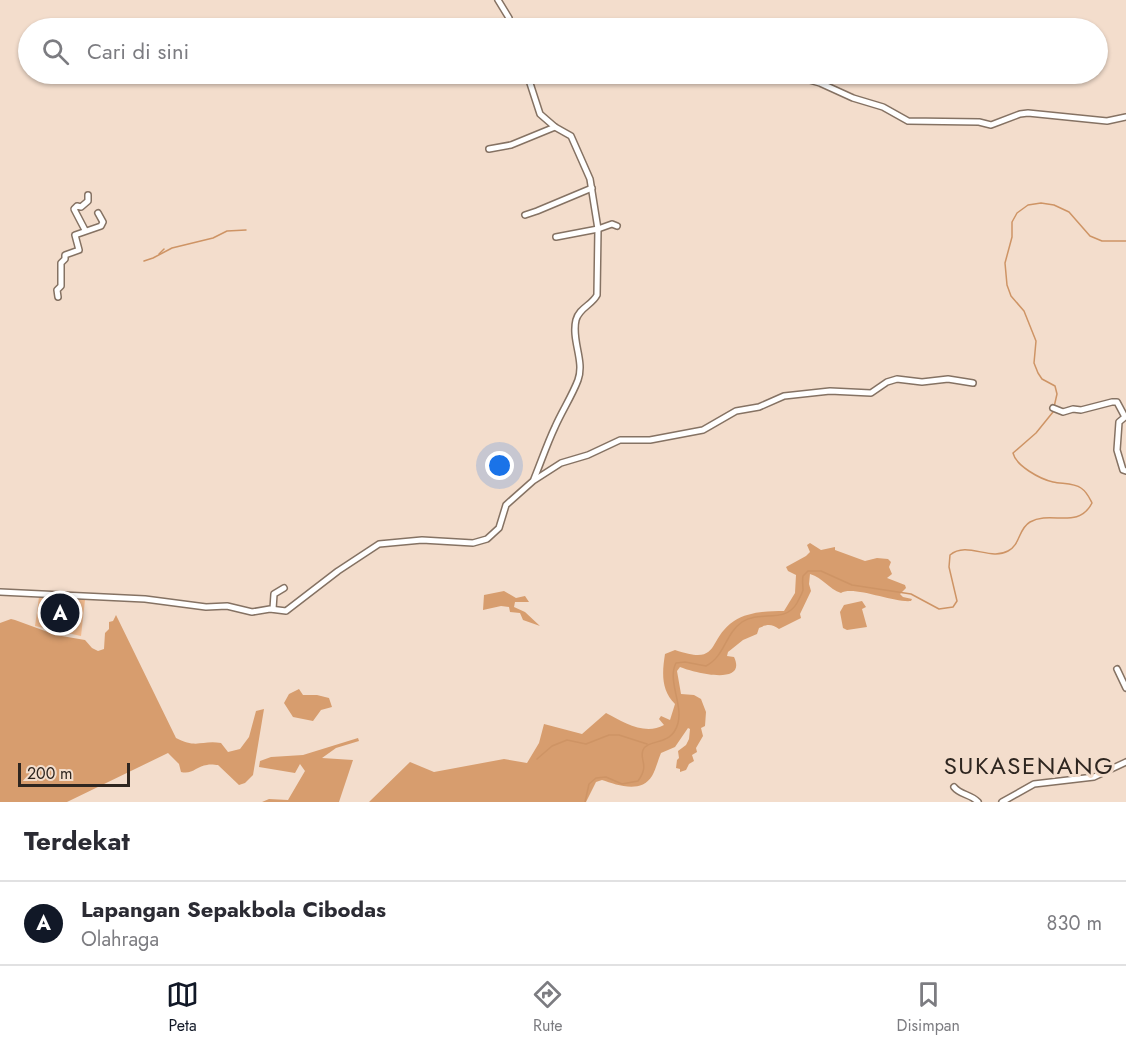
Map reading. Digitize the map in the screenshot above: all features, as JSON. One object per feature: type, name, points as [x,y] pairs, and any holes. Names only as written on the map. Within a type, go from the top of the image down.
[{"type":"street","points":[[498,0],[509,18]]},
{"type":"street","points":[[530,84],[537,110],[543,118],[571,135],[588,174],[598,229],[597,295],[582,310],[576,321],[576,343],[580,364],[578,379],[554,429],[534,481]]},
{"type":"street","points":[[822,84],[853,98],[883,107],[908,121],[979,122],[992,125],[1028,112],[1091,120],[1112,121],[1126,117]]},
{"type":"street","points":[[489,149],[511,144],[555,127]]},
{"type":"street","points":[[525,215],[592,188]]},
{"type":"street","points":[[85,230],[74,208],[82,207],[88,201],[88,195]]},
{"type":"street","points":[[58,297],[57,290],[61,286],[61,263],[66,254],[79,250],[74,236],[85,230],[96,230],[101,226],[103,222],[98,213]]},
{"type":"street","points":[[556,237],[612,224],[617,226]]},
{"type":"street","points":[[0,592],[145,599],[211,607],[222,606],[254,612],[273,609],[283,611],[290,609],[338,571],[379,544],[422,540],[473,543],[487,539],[499,528],[506,505],[534,481],[561,464],[588,455],[620,440],[650,440],[703,430],[736,411],[759,407],[783,396],[830,391],[871,393],[891,380],[897,379],[922,382],[948,379],[973,383]]},
{"type":"street","points":[[1055,410],[1081,410],[1117,402],[1125,418],[1119,422],[1117,452],[1123,470],[1126,471]]},
{"type":"street","points":[[273,609],[274,594],[284,588]]},
{"type":"street","points":[[1116,669],[1126,688]]},
{"type":"street","points":[[1002,802],[1034,784],[1094,777],[1126,762]]},
{"type":"street","points":[[954,787],[957,791],[973,797],[978,802]]},
{"type":"shaded area","points":[[810,543],[821,550],[835,547],[835,550],[865,561],[877,558],[888,559],[891,562],[889,567],[892,574],[887,578],[905,585],[906,588],[900,594],[912,599],[911,601],[855,591],[841,593],[810,574],[811,591],[800,614],[801,618],[779,629],[772,625],[759,628],[757,634],[743,640],[728,652],[727,656],[734,657],[736,666],[733,672],[726,675],[706,674],[680,667],[677,671],[681,694],[694,695],[701,699],[706,712],[705,726],[701,728],[703,736],[696,748],[697,752],[692,755],[694,761],[686,770],[680,772],[680,769],[676,768],[679,758],[678,751],[686,745],[689,739],[690,729],[688,728],[675,747],[661,753],[652,776],[647,782],[629,787],[602,780],[596,782],[586,802],[369,802],[410,762],[434,772],[504,759],[527,763],[539,743],[544,724],[582,734],[606,713],[627,724],[642,728],[657,728],[664,725],[659,719],[661,716],[670,720],[675,704],[665,687],[663,668],[665,654],[675,650],[700,655],[707,653],[725,628],[739,618],[758,613],[784,611],[795,593],[796,575],[788,571],[786,567],[810,552],[807,545]]},
{"type":"shaded area","points":[[504,591],[516,598],[525,596],[529,602],[515,602],[514,607],[525,612],[540,626],[523,620],[520,613],[510,612],[509,607],[501,606],[483,610],[484,595]]},
{"type":"shaded area","points":[[39,597],[85,600],[81,636],[35,626]]},
{"type":"shaded area","points":[[862,601],[866,607],[862,609],[867,627],[847,630],[843,628],[840,612],[844,605]]},
{"type":"shaded area","points":[[116,615],[176,738],[194,744],[221,743],[228,752],[240,749],[249,737],[256,711],[264,709],[253,775],[245,783],[239,785],[218,765],[208,765],[181,772],[179,764],[168,753],[67,802],[0,802],[0,623],[11,619],[56,635],[85,640],[98,651],[104,649],[105,633],[109,629],[109,622],[113,621]]},
{"type":"shaded area","points":[[299,689],[303,695],[329,698],[332,707],[321,710],[313,721],[293,717],[284,703],[289,694]]},
{"type":"shaded area","points":[[358,738],[359,741],[336,748],[322,758],[353,760],[339,802],[262,802],[269,799],[288,800],[305,771],[300,764],[295,773],[259,767],[260,761],[271,757],[303,755]]},
{"type":"waterway","points":[[1054,407],[1057,394],[1055,386],[1042,379],[1038,373],[1034,363],[1036,341],[1024,311],[1011,296],[1007,285],[1005,263],[1012,237],[1012,222],[1017,213],[1028,205],[1041,203],[1054,205],[1069,212],[1090,236],[1102,241],[1126,241]]},
{"type":"waterway","points":[[144,261],[172,248],[213,238],[227,231],[246,230]]},
{"type":"waterway","points":[[159,254],[164,249]]},
{"type":"waterway","points":[[585,802],[589,784],[596,778],[606,777],[622,784],[638,781],[644,767],[643,750],[650,744],[666,739],[675,731],[679,716],[673,677],[676,663],[685,662],[706,666],[717,657],[736,627],[742,622],[756,617],[779,615],[792,609],[802,593],[803,576],[808,571],[821,571],[852,585],[911,594],[939,609],[953,607],[957,601],[949,567],[950,555],[964,550],[994,554],[1008,551],[1018,541],[1023,528],[1030,522],[1047,518],[1072,518],[1086,511],[1092,503],[1088,495],[1078,486],[1053,482],[1035,475],[1019,463],[1013,453],[1036,433],[1053,412]]},
{"type":"waterway","points":[[537,759],[552,746],[567,740],[586,744],[609,735],[619,735],[647,744]]},
{"type":"place","name":"Lapangan Sepakbola Cibodas","points":[[60,613]]},
{"type":"district","name":"SUKASENANG","points":[[1029,766]]}]
